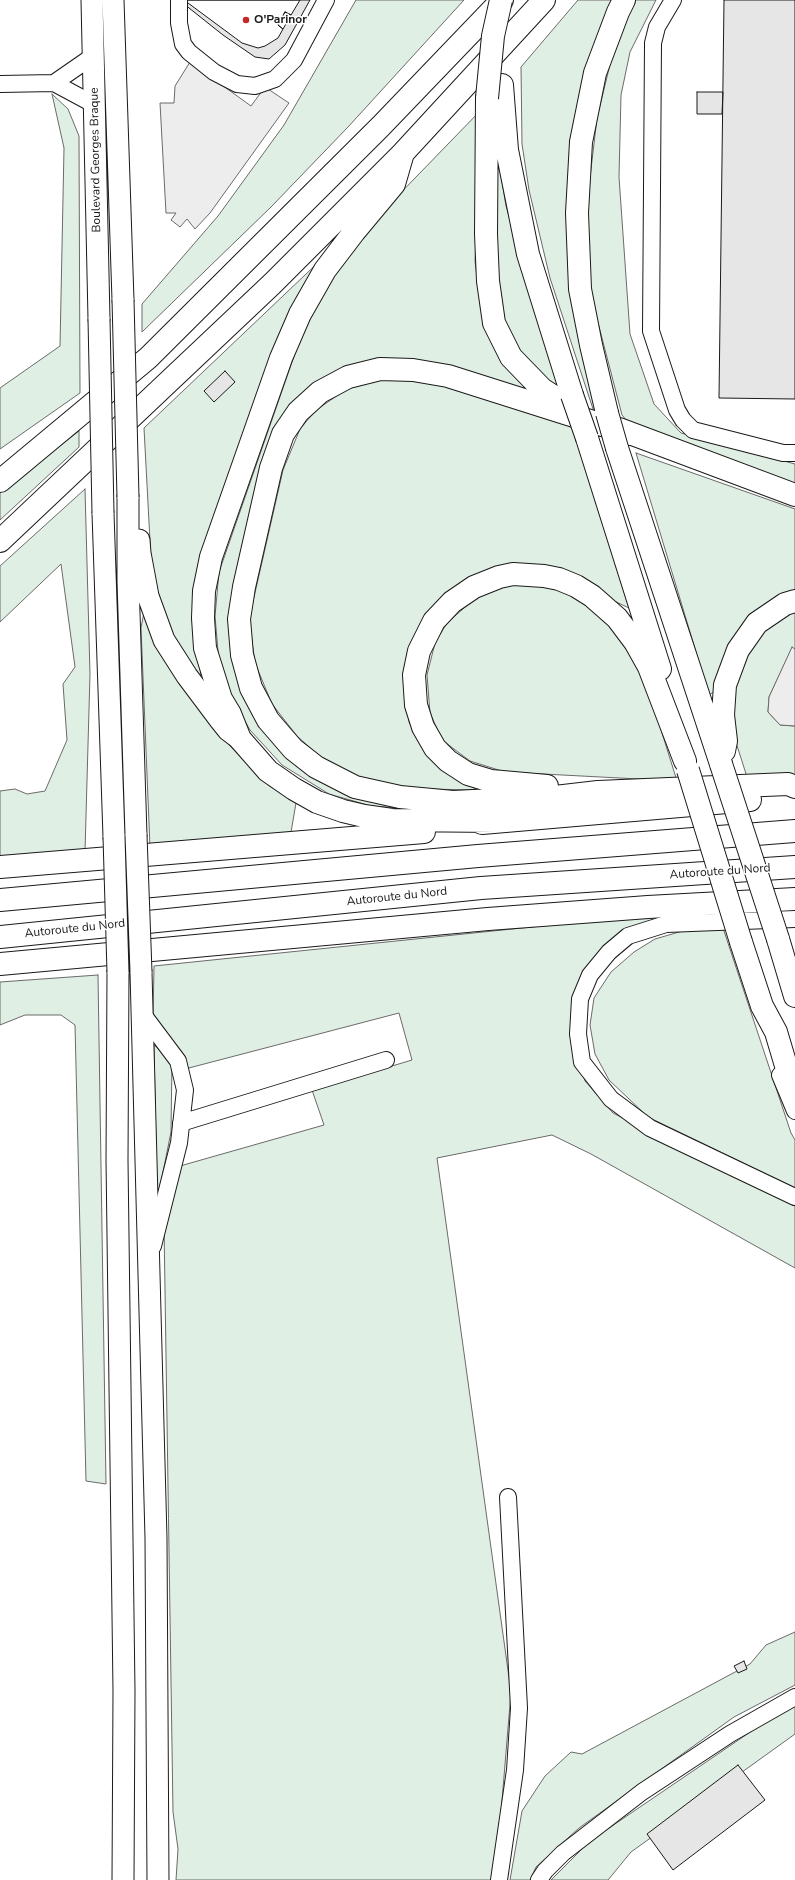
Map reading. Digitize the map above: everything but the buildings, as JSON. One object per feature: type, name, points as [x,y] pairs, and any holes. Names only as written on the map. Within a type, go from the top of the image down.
[{"type":"highway","points":[[502,0],[493,36],[495,91],[486,234],[488,281],[494,323],[511,357],[542,389],[624,441]]},
{"type":"highway","points":[[0,481],[148,358],[381,126],[502,0]]},
{"type":"highway","points":[[511,0],[495,91],[528,254],[669,698],[687,766],[740,942],[762,1006],[776,1032],[787,1069],[795,1086]]},
{"type":"highway","points":[[0,542],[272,284],[403,153],[544,0]]},
{"type":"highway","points":[[624,0],[595,73],[581,142],[577,213],[580,289],[590,345],[607,413],[624,441],[721,764],[795,996]]},
{"type":"highway","points":[[403,153],[394,184],[329,265],[300,314],[281,358],[211,557],[204,591],[203,618],[206,648],[221,699],[230,714],[240,738],[268,771],[317,802],[343,811],[392,820],[496,821]]},
{"type":"highway","points":[[795,495],[624,441],[448,376],[413,370],[380,370],[348,377],[320,392],[298,412],[283,434],[270,468],[244,587],[239,619],[242,655],[251,688],[268,720],[293,748],[316,767],[355,787],[400,797],[453,802],[555,798],[598,792],[788,784],[795,787]]},
{"type":"highway","points":[[598,792],[491,781],[468,774],[448,760],[435,748],[423,727],[416,705],[414,675],[419,651],[434,621],[452,602],[474,587],[514,574],[528,574],[559,579],[576,586],[592,596],[617,618],[635,642],[649,667],[687,766]]},
{"type":"highway","points":[[721,764],[726,741],[723,715],[725,685],[738,650],[757,623],[785,604],[795,601]]},
{"type":"highway","points":[[0,867],[404,835],[496,821],[789,797],[795,794]]},
{"type":"highway","points":[[0,900],[485,856],[795,831]]},
{"type":"highway","name":"Autoroute du Nord","points":[[0,937],[481,888],[795,867]]},
{"type":"highway","points":[[0,964],[488,919],[648,907],[795,900]]},
{"type":"main road","name":"Boulevard Georges Braque","points":[[92,0],[103,513],[118,972],[118,1198],[124,1691],[123,1880]]},
{"type":"main road","name":"Boulevard Georges Braque","points":[[113,0],[123,300],[128,497],[128,581],[141,972],[156,1538],[158,1770]]},
{"type":"main road","points":[[128,497],[138,520],[140,553],[148,596],[164,640],[186,676],[220,720],[228,730],[240,738]]},
{"type":"main road","points":[[158,1770],[158,1880]]},
{"type":"main road","points":[[158,1770],[169,1852],[168,1880]]},
{"type":"street","points":[[179,0],[179,23],[183,44],[189,52],[214,72],[237,84],[255,86],[275,79],[294,60],[326,0]]},
{"type":"street","points":[[673,0],[657,27],[653,43],[651,332],[677,410],[683,420],[693,430],[783,452],[795,453]]},
{"type":"street","points":[[54,83],[93,56]]},
{"type":"street","points":[[0,84],[54,83],[94,104]]},
{"type":"street","points":[[0,470],[22,464]]},
{"type":"street","points":[[795,919],[666,924],[628,936],[609,952],[590,975],[580,999],[578,1034],[582,1062],[611,1098],[650,1128],[795,1196]]},
{"type":"street","points":[[762,1006],[768,1039],[778,1071],[795,1111]]},
{"type":"street","points":[[142,1013],[178,1061],[185,1090],[179,1143],[149,1263]]},
{"type":"street","points":[[181,1123],[386,1060]]},
{"type":"street","points":[[499,1880],[515,1770],[519,1708],[508,1497]]},
{"type":"street","points":[[539,1880],[545,1871],[563,1854],[642,1792],[730,1734],[795,1697]]},
{"type":"green space","points":[[356,0],[464,0],[348,127],[271,207],[142,332],[142,304],[218,216],[284,125]]},
{"type":"green space","points":[[578,0],[616,0],[578,121],[599,409],[593,409],[550,278],[529,190],[522,144],[521,67]]},
{"type":"green space","points":[[634,0],[656,0],[630,52],[621,95],[619,177],[630,334],[654,404],[681,433],[795,464],[795,484],[627,421],[622,415],[590,292],[586,212],[597,118],[615,44]]},
{"type":"green space","points":[[52,94],[68,109],[79,136],[80,393],[0,449],[0,388],[60,346],[64,148]]},
{"type":"green space","points":[[482,109],[475,261],[481,308],[546,403],[402,360],[296,404],[233,601],[273,734],[413,809],[371,806],[329,794],[282,765],[250,730],[231,697],[219,663],[215,616],[219,572],[299,342],[320,298],[352,248],[386,208]]},
{"type":"green space","points":[[496,145],[506,206],[535,309],[563,393],[533,372],[508,336],[496,306]]},
{"type":"green space","points":[[325,256],[197,598],[201,684],[176,651],[152,579],[144,428]]},
{"type":"green space","points":[[373,379],[425,379],[572,426],[629,608],[610,599],[570,575],[459,585],[407,682],[409,722],[427,755],[452,774],[477,790],[424,789],[371,782],[351,775],[318,755],[297,736],[272,704],[255,663],[249,619],[283,470],[300,429],[316,410],[344,391]]},
{"type":"green space","points":[[79,431],[79,447],[0,520],[0,492]]},
{"type":"green space","points":[[636,453],[795,509],[795,596],[791,597],[715,691],[709,695]]},
{"type":"green space","points":[[85,489],[90,674],[85,852],[0,857],[0,791],[15,789],[27,794],[45,791],[67,740],[63,684],[75,667],[61,564],[0,622],[0,566]]},
{"type":"green space","points":[[523,582],[553,586],[583,601],[602,618],[627,646],[644,675],[677,781],[505,772],[470,761],[442,740],[430,713],[427,675],[435,643],[447,623],[473,600],[502,586]]},
{"type":"green space","points":[[795,611],[795,649],[792,648],[769,697],[768,712],[780,725],[795,726],[795,776],[747,777],[733,733],[728,696],[756,638],[778,617]]},
{"type":"green space","points":[[144,612],[190,697],[229,745],[268,785],[296,803],[290,838],[150,848],[141,628]]},
{"type":"green space","points":[[638,916],[666,918],[590,968],[573,1045],[585,1081],[613,1113],[795,1206],[795,1268],[591,1154],[552,1135],[437,1158],[511,1692],[498,1849],[493,1880],[176,1880],[178,1849],[173,1812],[164,1225],[180,1166],[324,1125],[312,1090],[412,1060],[399,1013],[185,1069],[153,1019],[154,966]]},
{"type":"green space","points":[[723,928],[791,1133],[795,1140],[795,1188],[648,1117],[609,1080],[595,1054],[590,1025],[594,998],[611,972],[634,952],[655,939],[686,930]]},
{"type":"green space","points":[[98,975],[106,1484],[86,1481],[75,1025],[61,1015],[25,1015],[0,1025],[0,982]]},
{"type":"green space","points":[[154,1045],[172,1060],[171,1132],[157,1202]]},
{"type":"green space","points":[[795,1632],[795,1685],[734,1717],[579,1828],[536,1867],[530,1880],[510,1880],[522,1811],[545,1776],[571,1752],[582,1754],[750,1664],[766,1645]]},
{"type":"green space","points":[[795,1703],[795,1734],[631,1852],[608,1880],[551,1880],[590,1841]]},
{"type":"shaded area","points":[[190,62],[251,106],[265,87],[289,103],[210,213],[195,229],[187,219],[180,227],[171,220],[176,213],[166,213],[160,103],[174,103],[175,86]]},
{"type":"shaded area","points":[[792,647],[795,649],[795,726],[780,725],[768,712],[769,697]]},
{"type":"place","name":"O'Parinor","points":[[246,20]]}]
